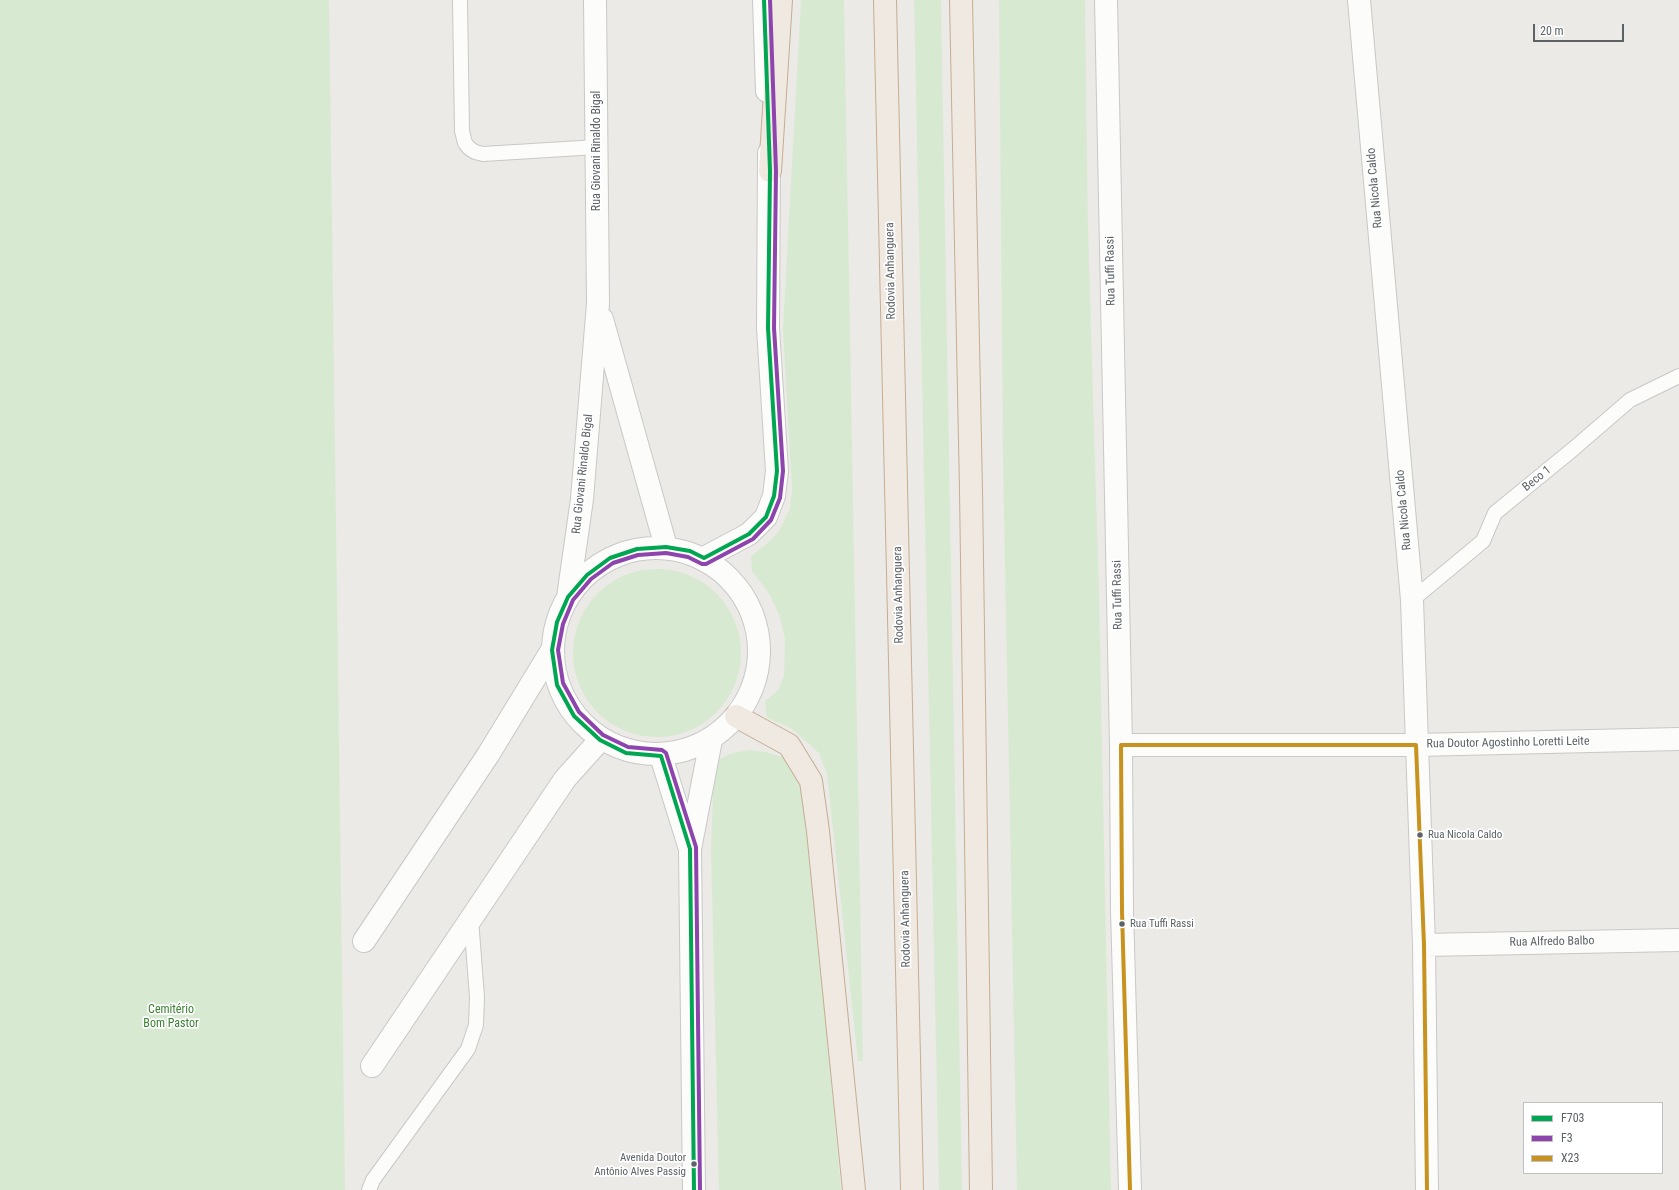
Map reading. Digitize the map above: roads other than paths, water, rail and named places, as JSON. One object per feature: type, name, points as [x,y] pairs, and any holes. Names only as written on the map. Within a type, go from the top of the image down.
[{"type":"highway","points":[[770,171],[781,0]]},
{"type":"highway","name":"Rodovia Anhanguera","points":[[885,0],[912,1190]]},
{"type":"highway","points":[[961,0],[971,490],[981,1190]]},
{"type":"highway","points":[[736,716],[789,745],[811,781],[818,831],[854,1190]]},
{"type":"street","name":"Rua Giovani Rinaldo Bigal","points":[[568,597],[582,499],[598,303],[596,0]]},
{"type":"street","points":[[704,558],[749,534],[766,517],[774,496],[777,471],[768,328],[770,171],[764,0]]},
{"type":"street","name":"Rua Tuffi Rassi","points":[[1106,0],[1121,745],[1122,911],[1130,1190]]},
{"type":"street","name":"Rua Nicola Caldo","points":[[1359,0],[1412,600],[1424,945],[1427,1190]]},
{"type":"street","name":"Rua Giovani Rinaldo Bigal","points":[[598,303],[666,547]]},
{"type":"street","points":[[666,547],[690,551],[704,558],[734,582],[752,614],[759,649],[754,684],[736,716],[711,740],[687,752],[661,756],[626,753],[600,740],[574,716],[557,685],[552,650],[557,622],[568,597],[587,575],[610,558],[637,549],[666,547]]},
{"type":"street","points":[[364,941],[488,755],[552,650]]},
{"type":"street","name":"Rua Doutor Agostinho Loretti Leite","points":[[1121,745],[1416,745],[1679,739]]},
{"type":"street","points":[[372,1066],[564,779],[600,740]]},
{"type":"street","points":[[694,1190],[690,850],[711,740]]},
{"type":"street","points":[[661,756],[690,850]]},
{"type":"street","name":"Rua Alfredo Balbo","points":[[1424,945],[1679,940]]},
{"type":"lane","points":[[460,0],[462,131],[465,143],[469,148],[475,152],[483,154],[597,147]]},
{"type":"lane","name":"Beco 1","points":[[1412,600],[1483,541],[1495,513],[1630,400],[1679,376]]},
{"type":"lane","points":[[369,1190],[374,1180],[468,1049],[476,1026],[477,997],[471,919]]},
{"type":"place","name":"Rua Nicola Caldo","points":[[1420,835]]},
{"type":"place","name":"Rua Tuffi Rassi","points":[[1122,924]]},
{"type":"place","name":"Avenida Doutor Antônio Alves Passig","points":[[694,1164]]},
{"type":"park label","name":"Cemitério Bom Pastor","points":[[171,1017]]}]
